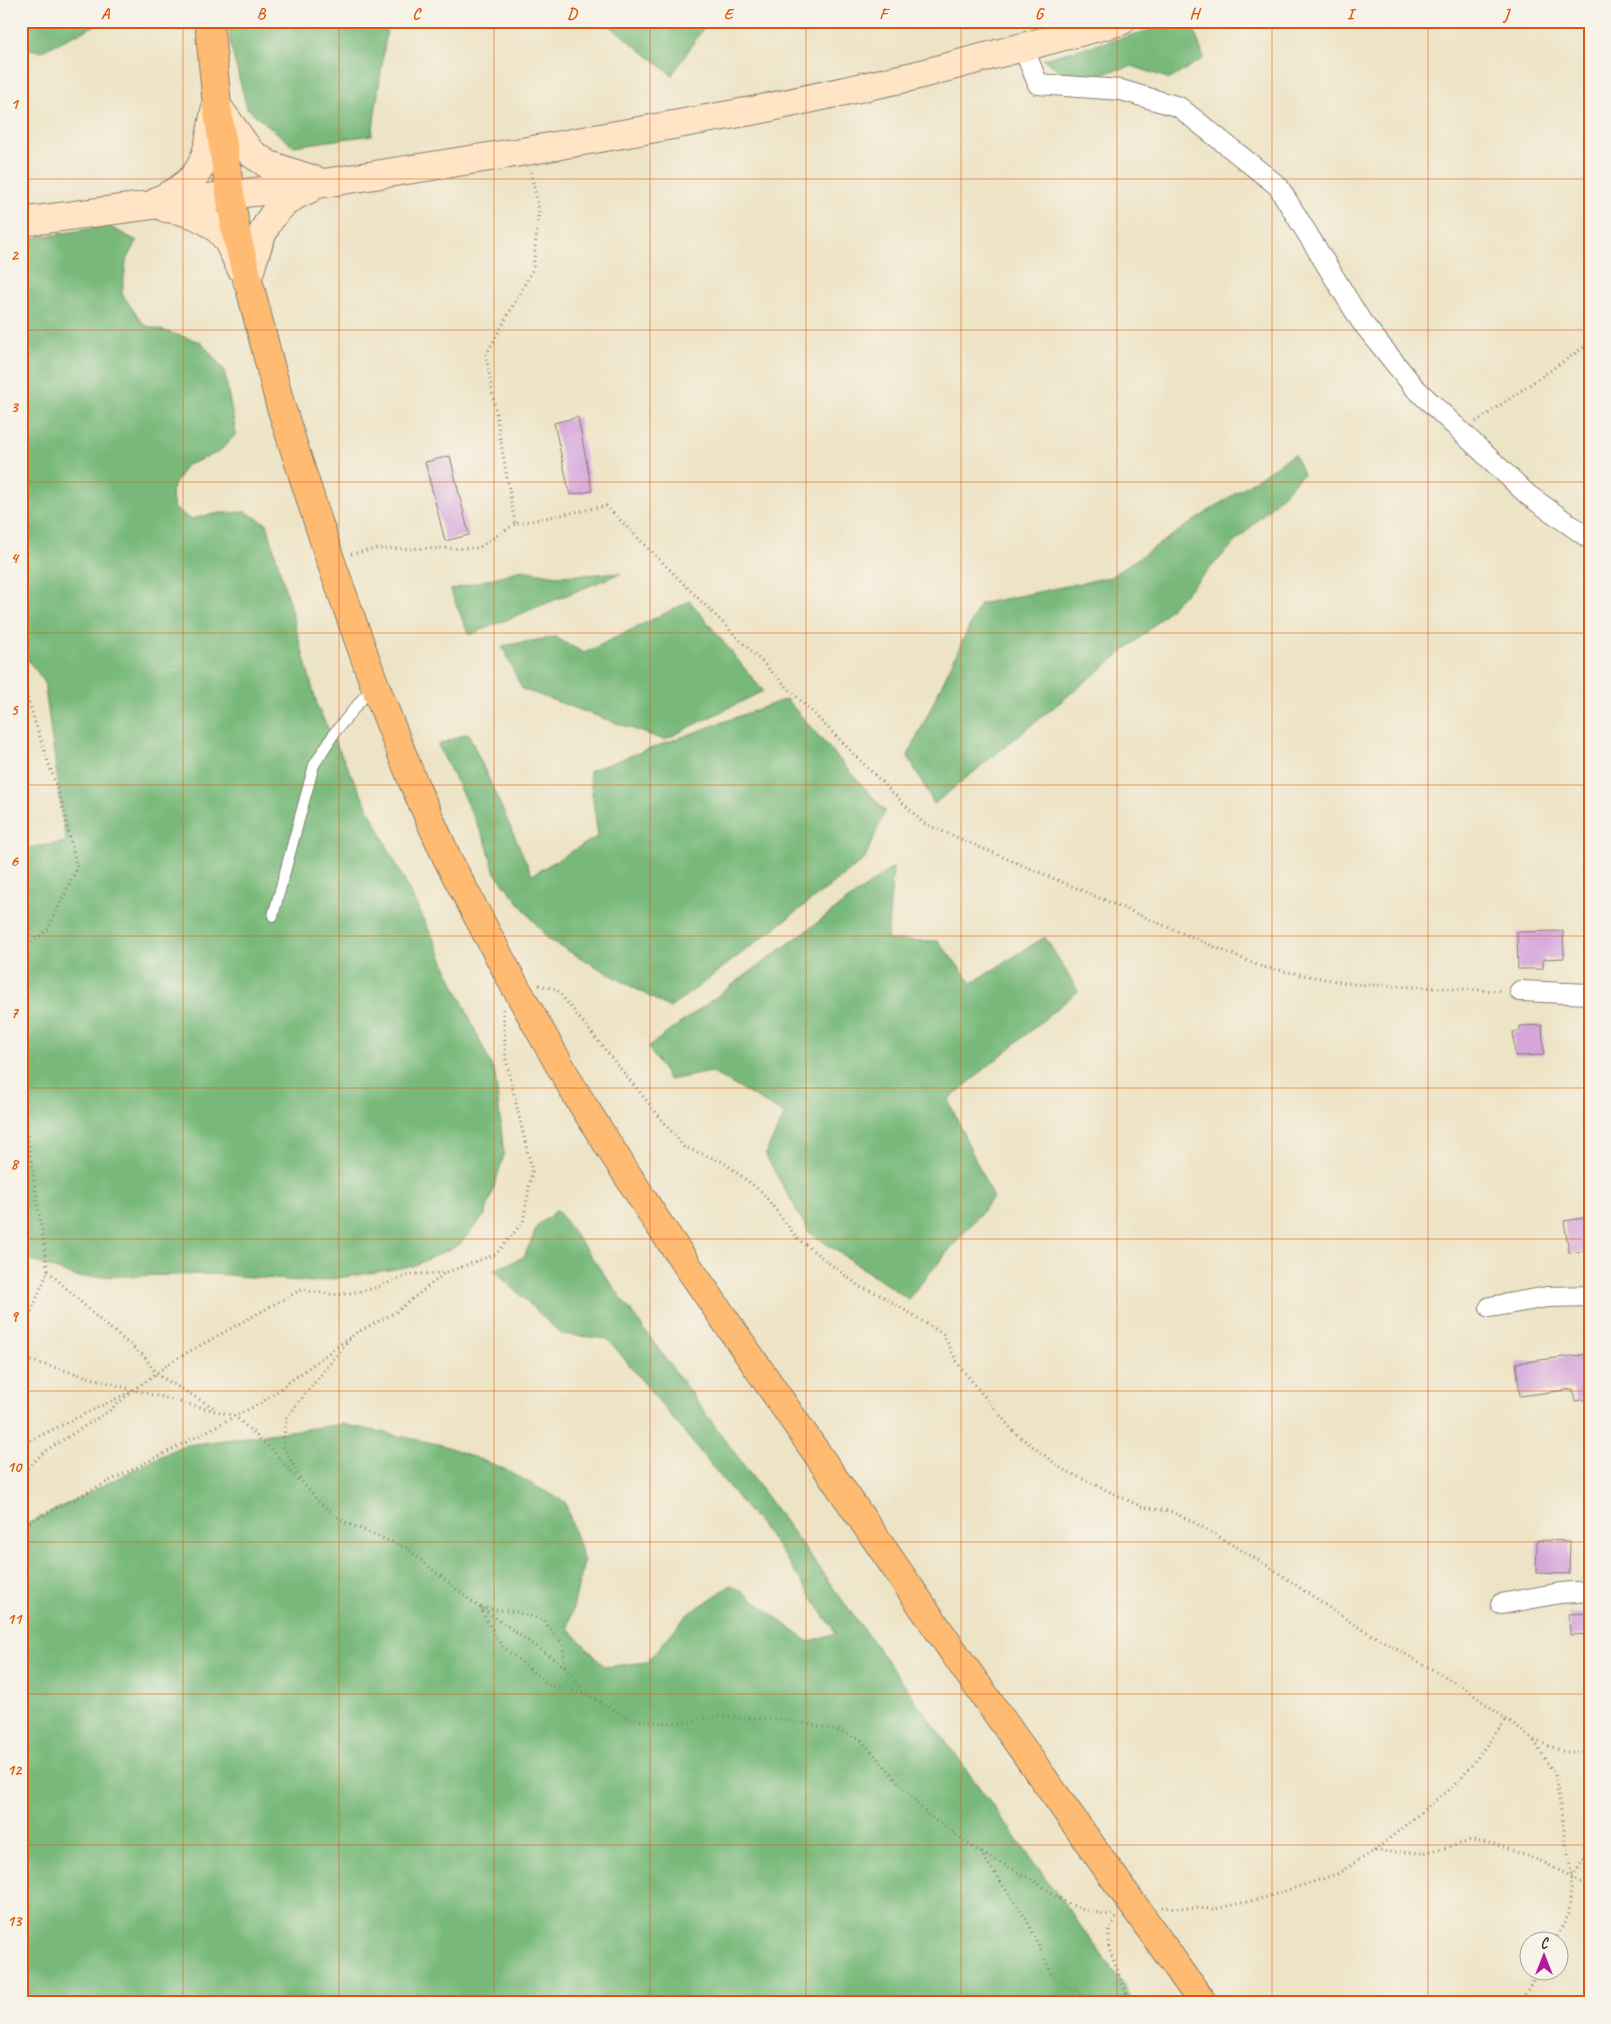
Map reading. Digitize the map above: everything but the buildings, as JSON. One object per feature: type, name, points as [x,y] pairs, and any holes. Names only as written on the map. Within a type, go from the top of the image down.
[{"type":"main road","points":[[209,21],[217,106],[230,196],[247,280],[280,404],[330,559],[374,683],[413,782],[448,860],[577,1096],[656,1220],[946,1640],[1204,2003]]},
{"type":"street","points":[[21,222],[324,184],[527,151],[767,108],[914,76],[1121,21]]},
{"type":"street","points":[[1023,47],[1038,84],[1121,90],[1179,107],[1278,186],[1361,321],[1414,388],[1528,495],[1590,539]]},
{"type":"street","points":[[217,106],[251,153],[269,165],[324,184]]},
{"type":"street","points":[[144,206],[182,188],[188,184],[199,170],[206,155],[217,106]]},
{"type":"street","points":[[247,280],[261,236],[269,218],[281,205],[296,194],[324,184]]},
{"type":"street","points":[[144,206],[177,209],[211,223],[224,236],[247,280]]},
{"type":"street","points":[[1520,992],[1590,994]]},
{"type":"street","points":[[1490,1306],[1547,1297],[1590,1296]]},
{"type":"street","points":[[1501,1604],[1560,1593],[1590,1590]]},
{"type":"lane","points":[[273,916],[314,765],[335,732],[374,683]]},
{"type":"path","points":[[515,524],[486,355],[533,269],[540,210],[527,151]]},
{"type":"path","points":[[1461,432],[1590,343]]},
{"type":"path","points":[[330,559],[375,548],[478,548],[515,524],[606,506],[923,823],[1262,967],[1352,984],[1520,992]]},
{"type":"path","points":[[21,679],[61,801],[77,868],[48,930],[21,951]]},
{"type":"path","points":[[21,1527],[261,1403],[354,1334],[396,1312],[445,1273],[496,1254],[523,1222],[532,1171],[506,1060],[502,1012],[512,979],[556,989],[684,1147],[723,1162],[762,1192],[798,1239],[860,1287],[879,1294],[943,1334],[960,1367],[1013,1432],[1055,1463],[1142,1507],[1170,1511],[1197,1524],[1268,1566],[1355,1625],[1463,1687],[1534,1740],[1565,1752],[1590,1752]]},
{"type":"path","points":[[21,1122],[27,1134],[48,1271],[21,1336]]},
{"type":"path","points":[[48,1271],[101,1321],[145,1357],[156,1374],[219,1411]]},
{"type":"path","points":[[21,1475],[45,1452],[109,1411],[174,1360],[300,1290],[338,1294],[372,1289],[412,1274],[445,1273]]},
{"type":"path","points":[[318,1501],[302,1482],[283,1445],[286,1418],[354,1334]]},
{"type":"path","points":[[21,1358],[236,1416],[274,1452],[318,1501],[344,1522],[406,1548],[480,1608],[565,1667],[585,1693]]},
{"type":"path","points":[[21,1445],[134,1390]]},
{"type":"path","points":[[480,1608],[516,1612],[543,1620],[563,1646],[565,1667]]},
{"type":"path","points":[[480,1608],[501,1645],[550,1686],[585,1693],[628,1719],[662,1723],[686,1722],[720,1716],[787,1720],[836,1730],[861,1740],[927,1814],[981,1853],[1034,1881],[1070,1905],[1102,1914],[1117,1915],[1109,1930],[1109,1949],[1130,2003]]},
{"type":"path","points":[[1136,1907],[1215,1909],[1267,1897],[1337,1874],[1374,1851],[1460,1780],[1506,1720]]},
{"type":"path","points":[[1534,1740],[1555,1775],[1572,1878],[1569,1914],[1559,1932]]},
{"type":"path","points":[[1374,1851],[1423,1853],[1472,1841],[1495,1844],[1543,1862],[1590,1887]]},
{"type":"path","points":[[1572,1878],[1590,1852]]},
{"type":"path","points":[[981,1853],[1027,1920],[1053,1977],[1095,2003]]},
{"type":"path","points":[[1520,2003],[1532,1982]]},
{"type":"green space","points":[[21,21],[104,21],[42,51],[21,48]]},
{"type":"green space","points":[[229,21],[388,21],[372,135],[293,146],[247,108],[230,43]]},
{"type":"green space","points":[[604,21],[708,21],[672,75]]},
{"type":"green space","points":[[1184,21],[1191,21],[1204,58],[1170,79],[1132,66],[1074,80],[1043,59]]},
{"type":"green space","points":[[108,226],[137,241],[126,262],[122,294],[144,325],[201,342],[224,370],[236,434],[219,452],[185,466],[171,491],[174,508],[190,519],[220,513],[246,512],[267,524],[318,708],[437,946],[495,1074],[504,1155],[485,1215],[459,1245],[413,1266],[313,1282],[214,1274],[77,1277],[21,1257],[21,849],[66,842],[44,681],[21,651],[21,240]]},
{"type":"green space","points":[[1294,454],[1303,474],[1147,632],[934,804],[908,756],[980,604],[1110,577]]},
{"type":"green space","points":[[522,570],[557,576],[621,573],[469,635],[450,590]]},
{"type":"green space","points":[[690,601],[763,691],[664,740],[522,689],[502,646],[555,637],[584,653]]},
{"type":"green space","points":[[786,699],[885,811],[864,860],[670,1008],[549,940],[495,873],[486,842],[438,745],[468,733],[532,875],[598,836],[589,771]]},
{"type":"green space","points":[[893,867],[887,940],[938,941],[972,983],[1045,937],[1078,991],[948,1100],[993,1198],[908,1299],[809,1232],[765,1154],[785,1114],[711,1072],[669,1080],[648,1047]]},
{"type":"green space","points":[[557,1210],[1123,1984],[1132,2003],[21,2003],[21,1527],[181,1446],[342,1424],[442,1445],[500,1467],[565,1502],[584,1562],[568,1628],[605,1667],[647,1662],[687,1615],[731,1585],[750,1597],[808,1642],[836,1633],[778,1547],[608,1339],[561,1334],[494,1270],[524,1257],[538,1225]]}]
